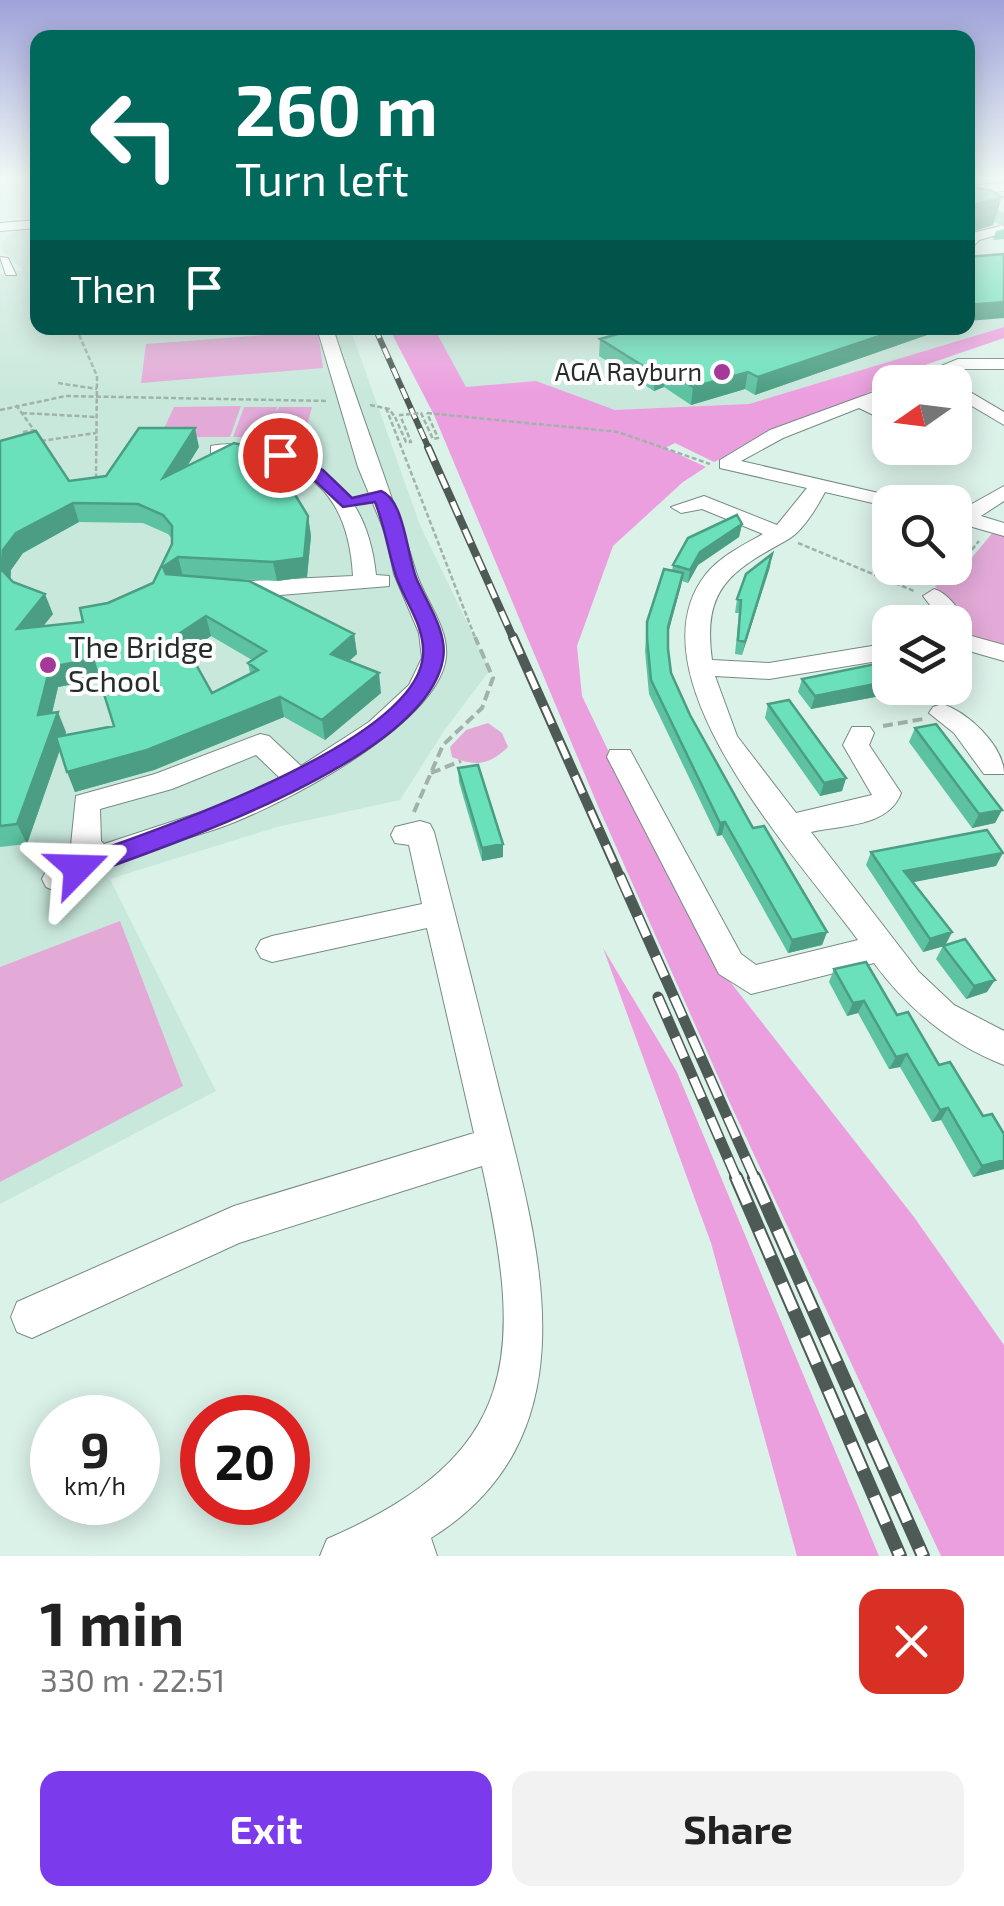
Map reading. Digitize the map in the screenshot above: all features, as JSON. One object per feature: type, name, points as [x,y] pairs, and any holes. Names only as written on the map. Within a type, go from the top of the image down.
[{"type":"street","points":[[57,879],[99,857],[230,814],[299,780],[378,728],[419,690],[434,658],[431,633],[408,581],[398,535],[368,467],[327,335]]},
{"type":"street","points":[[957,365],[1004,364]]},
{"type":"street","points":[[872,398],[781,434],[727,462],[736,469],[872,498]]},
{"type":"street","points":[[972,399],[1004,420]]},
{"type":"street","points":[[861,402],[872,408]]},
{"type":"street","points":[[218,450],[248,450],[297,461],[348,504],[363,541],[366,582]]},
{"type":"street","points":[[818,487],[785,537],[722,570],[701,614],[699,667],[708,709],[726,740],[908,982],[942,1015],[1004,1050]]},
{"type":"street","points":[[972,509],[1004,492]]},
{"type":"street","points":[[348,504],[381,496]]},
{"type":"street","points":[[681,508],[704,502],[785,537]]},
{"type":"street","points":[[972,520],[998,528]]},
{"type":"street","points":[[202,588],[276,592],[408,581]]},
{"type":"street","points":[[924,594],[933,605]]},
{"type":"street","points":[[972,639],[1004,653]]},
{"type":"street","points":[[699,667],[769,671],[872,653]]},
{"type":"street","points":[[942,713],[964,727],[1001,770]]},
{"type":"street","points":[[790,825],[872,809],[884,801],[887,793],[856,744],[860,733]]},
{"type":"street","points":[[99,857],[86,845],[86,803],[162,782],[260,743],[299,780]]},
{"type":"street","points":[[620,757],[730,964],[751,980],[884,947]]},
{"type":"street","points":[[344,1556],[409,1542],[454,1493],[490,1449],[515,1397],[528,1337],[523,1259],[420,832]]},
{"type":"street","points":[[272,948],[440,913]]},
{"type":"street","points":[[32,1317],[234,1225],[494,1144]]},
{"type":"path","points":[[80,335],[93,360],[97,388],[96,481]]},
{"type":"path","points":[[58,384],[97,388]]},
{"type":"path","points":[[0,410],[66,396],[349,400],[389,408],[406,442],[411,442],[400,415],[421,412],[433,438],[438,438],[427,413],[618,432],[708,463]]},
{"type":"path","points":[[16,405],[41,441],[96,433]]},
{"type":"path","points":[[22,413],[96,417]]},
{"type":"path","points":[[23,432],[34,430]]},
{"type":"path","points":[[785,537],[924,594],[925,586],[950,575],[998,528]]},
{"type":"path","points":[[860,733],[942,713]]},
{"type":"path","points":[[431,773],[461,761]]},
{"type":"shaded area","points":[[3,249],[30,249],[30,335],[352,335],[420,525],[490,670],[444,731],[400,800],[277,827],[110,879],[216,1091],[0,1204],[0,274],[23,270]]},
{"type":"shaded area","points":[[1004,267],[1004,327],[749,404],[671,441],[481,415],[438,335],[975,335],[975,268]]},
{"type":"shaded area","points":[[1004,327],[1004,338],[925,365],[878,365]]},
{"type":"shaded area","points":[[319,335],[323,368],[141,383],[146,344]]},
{"type":"shaded area","points":[[393,335],[438,335],[466,387],[536,381],[615,410],[749,404],[872,367],[872,391],[714,462],[675,443],[665,448],[706,467],[683,482],[613,546],[577,646],[582,696],[681,902],[728,979],[914,1217],[1004,1345],[1004,1556],[941,1556],[729,1101],[598,806],[434,415]]},
{"type":"shaded area","points":[[241,406],[230,437],[160,437],[174,407]]},
{"type":"shaded area","points":[[244,407],[277,407],[276,412],[279,407],[312,407],[304,438],[233,437]]},
{"type":"shaded area","points":[[994,531],[1004,535],[1004,645],[972,637],[972,605],[948,605],[935,586],[972,585],[972,558]]},
{"type":"shaded area","points":[[488,723],[502,733],[508,747],[495,758],[482,762],[452,757],[450,747],[466,730]]},
{"type":"shaded area","points":[[120,921],[183,1086],[0,1182],[0,967]]},
{"type":"shaded area","points":[[603,948],[677,1072],[879,1556],[797,1556],[711,1243]]},
{"type":"building","points":[[1004,254],[1004,302],[975,304],[975,256]]},
{"type":"building","points":[[614,335],[882,335],[758,377],[748,372],[693,387],[666,370],[656,374],[600,339]]},
{"type":"building","points":[[139,428],[195,428],[163,478],[234,443],[269,452],[308,516],[304,558],[273,562],[178,557],[163,567],[166,574],[249,581],[354,634],[331,654],[379,673],[322,720],[280,697],[147,750],[67,772],[56,737],[114,726],[93,659],[50,667],[38,715],[58,712],[17,824],[0,826],[0,441],[36,431],[69,481],[106,476]],"holes":[[[73,503],[138,504],[163,515],[172,526],[172,544],[153,583],[108,603],[80,608],[83,622],[17,629],[45,594],[13,582],[2,570],[3,550],[16,533]],[[206,616],[266,651],[248,663],[258,670],[212,693],[179,634]]]},
{"type":"building","points":[[737,515],[742,524],[700,552],[690,570],[673,565],[688,538]]},
{"type":"building","points":[[772,554],[745,642],[738,640],[741,600],[737,599],[746,574]]},
{"type":"building","points":[[664,569],[683,573],[668,627],[671,673],[753,828],[764,826],[827,932],[792,940],[725,822],[720,823],[651,680],[647,622]]},
{"type":"building","points":[[872,665],[872,685],[815,696],[802,679]]},
{"type":"building","points":[[789,700],[846,778],[824,783],[768,704]]},
{"type":"building","points":[[936,724],[1002,810],[979,814],[915,728]]},
{"type":"building","points":[[478,765],[503,844],[482,848],[458,768]]},
{"type":"building","points":[[987,830],[1003,853],[904,871],[952,932],[930,939],[871,852]]},
{"type":"building","points":[[965,939],[995,980],[974,986],[943,946]]},
{"type":"building","points":[[866,962],[897,1015],[908,1012],[939,1065],[950,1062],[983,1116],[992,1114],[1004,1134],[1004,1160],[982,1166],[948,1108],[940,1110],[907,1054],[896,1057],[864,1001],[853,1003],[834,969]]},
{"type":"railway","points":[[378,335],[429,449]]},
{"type":"railway","points":[[428,447],[514,640]]},
{"type":"railway","points":[[513,637],[621,879]]},
{"type":"railway","points":[[620,876],[755,1179]]},
{"type":"railway","points":[[658,997],[737,1179]]},
{"type":"railway","points":[[736,1177],[900,1556]]},
{"type":"railway","points":[[754,1177],[923,1556]]},
{"type":"place","name":"AGA Rayburn","points":[[722,372]]},
{"type":"place","name":"The Bridge School","points":[[48,665]]},
{"type":"route","points":[[78,868],[99,857],[230,814],[290,786],[378,728],[419,690],[434,658],[431,633],[405,574],[398,535],[381,496],[348,504],[317,474],[280,455]]}]
